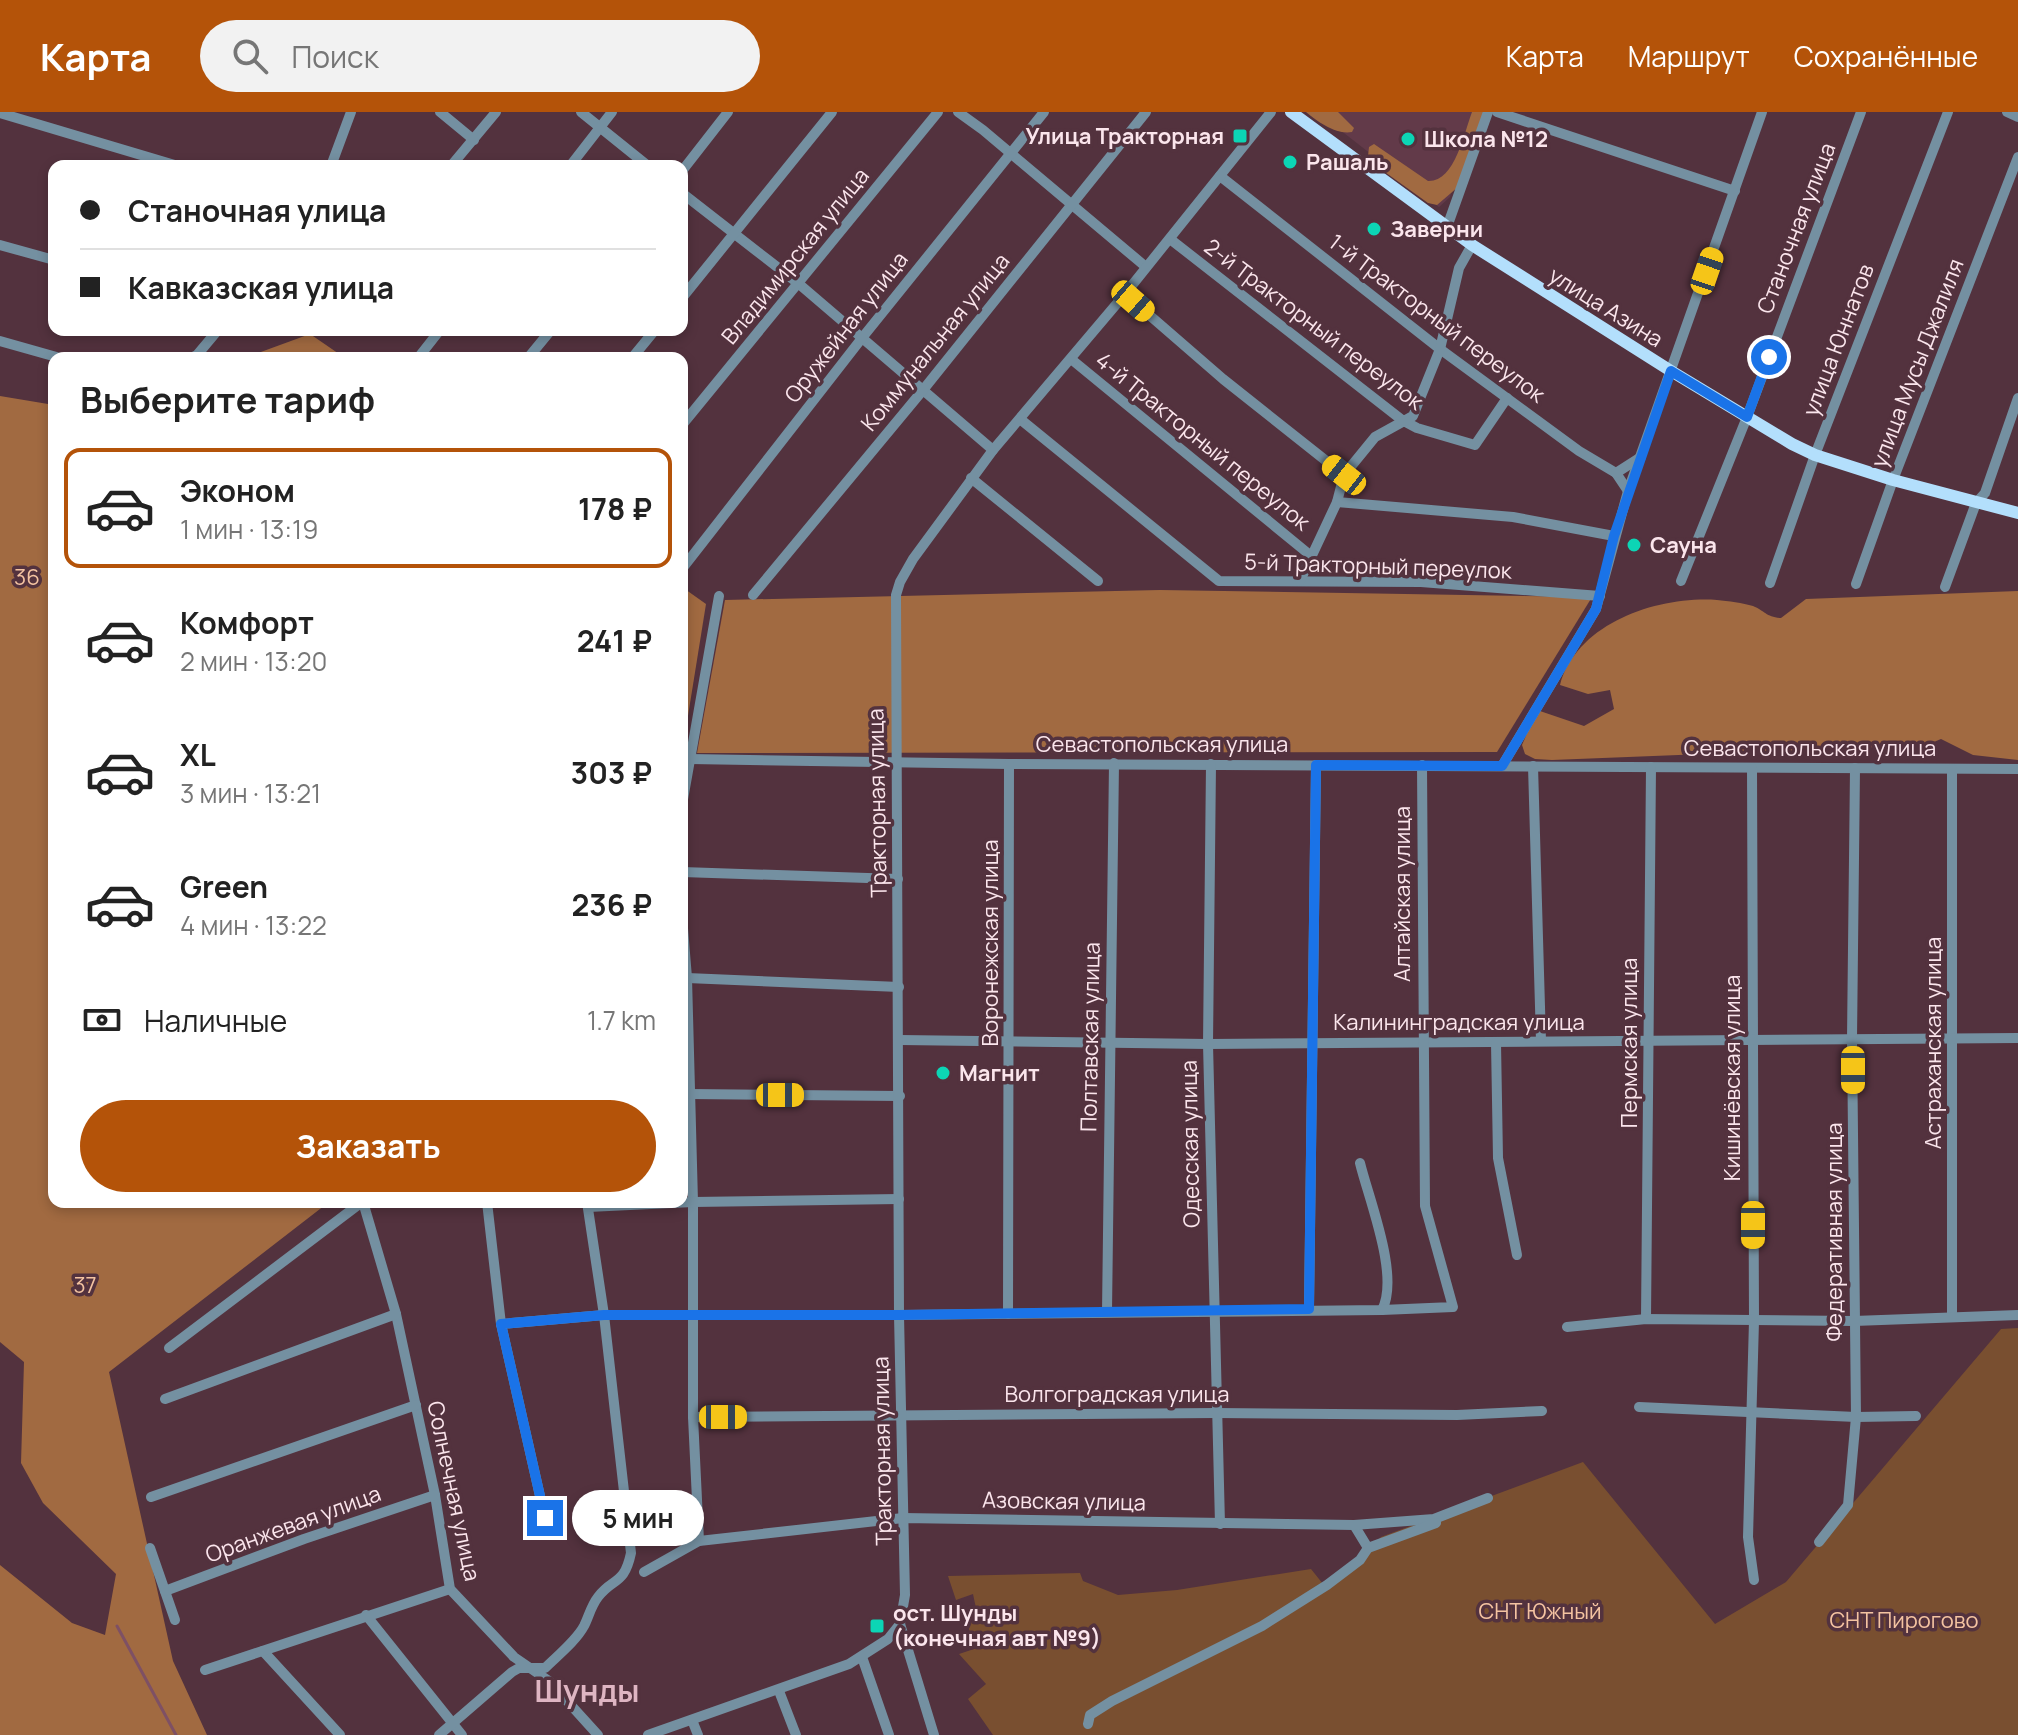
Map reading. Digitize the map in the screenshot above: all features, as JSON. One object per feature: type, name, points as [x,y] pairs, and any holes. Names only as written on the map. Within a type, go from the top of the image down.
[{"type":"main road","name":"улица Азина","points":[[1291,112],[1472,245],[1671,371],[1815,455],[1893,480],[2018,513]]},
{"type":"street","points":[[333,160],[351,112]]},
{"type":"street","points":[[440,112],[474,140]]},
{"type":"street","points":[[456,160],[496,112]]},
{"type":"street","points":[[581,112],[640,160]]},
{"type":"street","points":[[575,160],[612,112]]},
{"type":"street","points":[[688,163],[728,112]]},
{"type":"street","points":[[688,291],[832,112]]},
{"type":"street","name":"Владимирская улица","points":[[688,418],[938,112]]},
{"type":"street","points":[[958,112],[1146,267]]},
{"type":"street","name":"Оружейная улица","points":[[688,561],[1044,112]]},
{"type":"street","name":"Коммунальная улица","points":[[753,595],[923,390],[1146,112]]},
{"type":"street","name":"Тракторная улица","points":[[900,1624],[905,1595],[899,1315],[896,595],[913,559],[971,478],[1125,294],[1271,112]]},
{"type":"street","points":[[1447,227],[1488,112]]},
{"type":"street","points":[[1497,112],[1735,191]]},
{"type":"street","points":[[1502,766],[1596,609],[1628,491],[1762,112]]},
{"type":"street","name":"Станочная улица","points":[[1681,581],[1747,417],[1861,112]]},
{"type":"street","name":"улица Юннатов","points":[[1770,583],[1815,455],[1948,112]]},
{"type":"street","points":[[2007,112],[2018,117]]},
{"type":"street","points":[[0,113],[158,160]]},
{"type":"street","name":"улица Мусы Джалиля","points":[[1856,584],[2018,157]]},
{"type":"street","name":"1-й Тракторный переулок","points":[[1220,176],[1440,349],[1579,451],[1616,473],[1628,491]]},
{"type":"street","points":[[688,198],[799,284],[993,450]]},
{"type":"street","name":"2-й Тракторный переулок","points":[[1170,239],[1402,420],[1417,428],[1475,445],[1507,398]]},
{"type":"street","points":[[0,245],[48,258]]},
{"type":"street","points":[[1300,581],[1337,502],[1344,475],[1375,437],[1413,416],[1440,349],[1459,268],[1472,245]]},
{"type":"street","points":[[1125,294],[1223,379],[1344,475]]},
{"type":"street","points":[[200,352],[213,336]]},
{"type":"street","points":[[423,352],[435,336]]},
{"type":"street","points":[[533,352],[546,336]]},
{"type":"street","points":[[637,352],[650,336]]},
{"type":"street","points":[[0,341],[48,355]]},
{"type":"street","name":"4-й Тракторный переулок","points":[[1071,359],[1310,555]]},
{"type":"street","points":[[1945,587],[1976,503],[1985,493],[2018,398]]},
{"type":"street","name":"5-й Тракторный переулок","points":[[1020,419],[1219,581],[1421,582],[1600,596]]},
{"type":"street","points":[[1616,473],[1641,457]]},
{"type":"street","points":[[971,478],[1098,581]]},
{"type":"street","points":[[1337,502],[1513,517],[1614,536]]},
{"type":"street","points":[[688,770],[719,596]]},
{"type":"street","name":"Севастопольская улица","points":[[690,759],[1009,764],[2018,769]]},
{"type":"street","name":"Полтавская улица","points":[[1107,1312],[1114,763]]},
{"type":"street","name":"Воронежская улица","points":[[1008,1314],[1009,764]]},
{"type":"street","name":"Одесская улица","points":[[1211,764],[1208,1044],[1220,1524]]},
{"type":"street","points":[[1309,1309],[1316,765]]},
{"type":"street","name":"Алтайская улица","points":[[1382,1310],[1453,1307],[1425,1206],[1422,765]]},
{"type":"street","points":[[1533,766],[1541,1041]]},
{"type":"street","name":"Пермская улица","points":[[1646,1319],[1651,767]]},
{"type":"street","name":"Кишинёвская улица","points":[[1752,768],[1754,1321],[1748,1537],[1754,1580]]},
{"type":"street","name":"Федеративная улица","points":[[1819,1542],[1848,1505],[1856,1417],[1852,1039],[1855,768]]},
{"type":"street","name":"Астраханская улица","points":[[1952,769],[1952,1317]]},
{"type":"street","points":[[688,872],[898,879]]},
{"type":"street","points":[[688,978],[899,987]]},
{"type":"street","points":[[688,1036],[693,1202],[693,1417],[699,1541]]},
{"type":"street","name":"Калининградская улица","points":[[900,1040],[1208,1044],[2018,1038]]},
{"type":"street","points":[[1496,1043],[1498,1158],[1517,1255]]},
{"type":"street","points":[[689,1094],[900,1096]]},
{"type":"street","points":[[501,1324],[604,1315],[1382,1310],[1388,1290],[1388,1266],[1360,1163]]},
{"type":"street","points":[[688,1202],[899,1199]]},
{"type":"street","points":[[169,1348],[354,1208]]},
{"type":"street","name":"Солнечная улица","points":[[364,1208],[396,1314],[435,1495],[450,1589],[514,1657],[549,1681],[598,1735]]},
{"type":"street","points":[[488,1208],[501,1324],[545,1518]]},
{"type":"street","points":[[439,1735],[512,1672],[531,1667],[545,1668],[583,1628],[600,1593],[624,1574],[631,1553],[589,1208]]},
{"type":"street","points":[[165,1399],[396,1314]]},
{"type":"street","points":[[1567,1327],[1646,1319],[1854,1321],[2018,1315]]},
{"type":"street","points":[[151,1497],[416,1405]]},
{"type":"street","points":[[1639,1407],[1856,1417],[1916,1416]]},
{"type":"street","name":"Волгоградская улица","points":[[693,1417],[1216,1413],[1457,1415],[1542,1411]]},
{"type":"street","name":"Оранжевая улица","points":[[165,1591],[304,1539],[435,1495]]},
{"type":"street","name":"Азовская улица","points":[[644,1572],[699,1541],[903,1518],[1354,1525],[1434,1519],[1488,1498]]},
{"type":"street","points":[[1088,1724],[1090,1715],[1112,1701],[1262,1626],[1327,1585],[1360,1560],[1368,1548],[1495,1500],[1502,1501]]},
{"type":"street","points":[[1354,1525],[1368,1548]]},
{"type":"street","points":[[150,1548],[175,1620]]},
{"type":"street","points":[[205,1670],[450,1589]]},
{"type":"street","points":[[366,1615],[462,1735]]},
{"type":"street","points":[[648,1735],[779,1691],[862,1657],[888,1639],[900,1624]]},
{"type":"street","points":[[900,1624],[934,1735]]},
{"type":"street","points":[[263,1651],[340,1735]]},
{"type":"street","points":[[862,1657],[889,1735]]},
{"type":"street","points":[[779,1691],[796,1735]]},
{"type":"street","points":[[692,1720],[698,1735]]},
{"type":"shaded area","name":"Школа №12","points":[[1317,112],[1475,112],[1450,197],[1439,207]]},
{"type":"green space","points":[[1306,112],[1338,112],[1354,128],[1352,132],[1334,130]]},
{"type":"green space","points":[[1472,112],[1486,112],[1458,187],[1437,205],[1428,203],[1368,156],[1369,147],[1374,144],[1428,181],[1437,179],[1452,165]]},
{"type":"green space","points":[[305,336],[313,336],[336,352],[261,352]]},
{"type":"green space","name":"37","points":[[0,396],[48,404],[48,1208],[321,1208],[109,1372],[173,1661],[207,1735],[0,1735],[0,1565],[72,1623],[105,1635],[116,1574],[43,1503],[21,1463],[24,1362],[0,1342]]},
{"type":"green space","points":[[1160,590],[1592,597],[1497,752],[697,753],[725,600]]},
{"type":"green space","points":[[688,591],[706,604],[688,716]]},
{"type":"green space","points":[[2018,591],[2018,760],[1973,755],[1941,739],[1929,744],[1907,746],[1552,760],[1535,759],[1525,754],[1522,745],[1537,710],[1584,726],[1614,709],[1610,690],[1588,694],[1560,685],[1569,663],[1583,645],[1601,630],[1645,609],[1694,600],[1717,600],[1753,606],[1781,618],[1806,599]]},
{"type":"green space","name":"СНТ Южный","points":[[2018,1328],[2018,1735],[993,1735],[968,1699],[986,1684],[959,1654],[977,1648],[964,1618],[977,1613],[973,1594],[956,1600],[948,1576],[1080,1573],[1083,1581],[1118,1595],[1177,1590],[1311,1569],[1323,1584],[1353,1565],[1381,1537],[1583,1462],[1715,1624],[1786,1582],[2001,1329]]},
{"type":"waterway","points":[[117,1626],[176,1735]]},
{"type":"place","name":"Улица Тракторная","points":[[1240,136]]},
{"type":"place","name":"Школа №12","points":[[1408,139]]},
{"type":"place","name":"Рашаль","points":[[1290,162]]},
{"type":"place","name":"Заверни","points":[[1374,229]]},
{"type":"place","name":"Сауна","points":[[1634,545]]},
{"type":"place","name":"Магнит","points":[[943,1073]]},
{"type":"place","name":"ост. Шунды (конечная авт №9)","points":[[877,1626]]},
{"type":"district","name":"Шунды","points":[[587,1692]]},
{"type":"route","points":[[545,1518],[501,1324],[604,1315],[899,1315],[1309,1309],[1316,765],[1502,766],[1596,609],[1628,491],[1671,371],[1747,417],[1769,357]]},
{"type":"park label","name":"36","points":[[27,577]]},
{"type":"park label","name":"СНТ Пирогово","points":[[1904,1620]]}]
